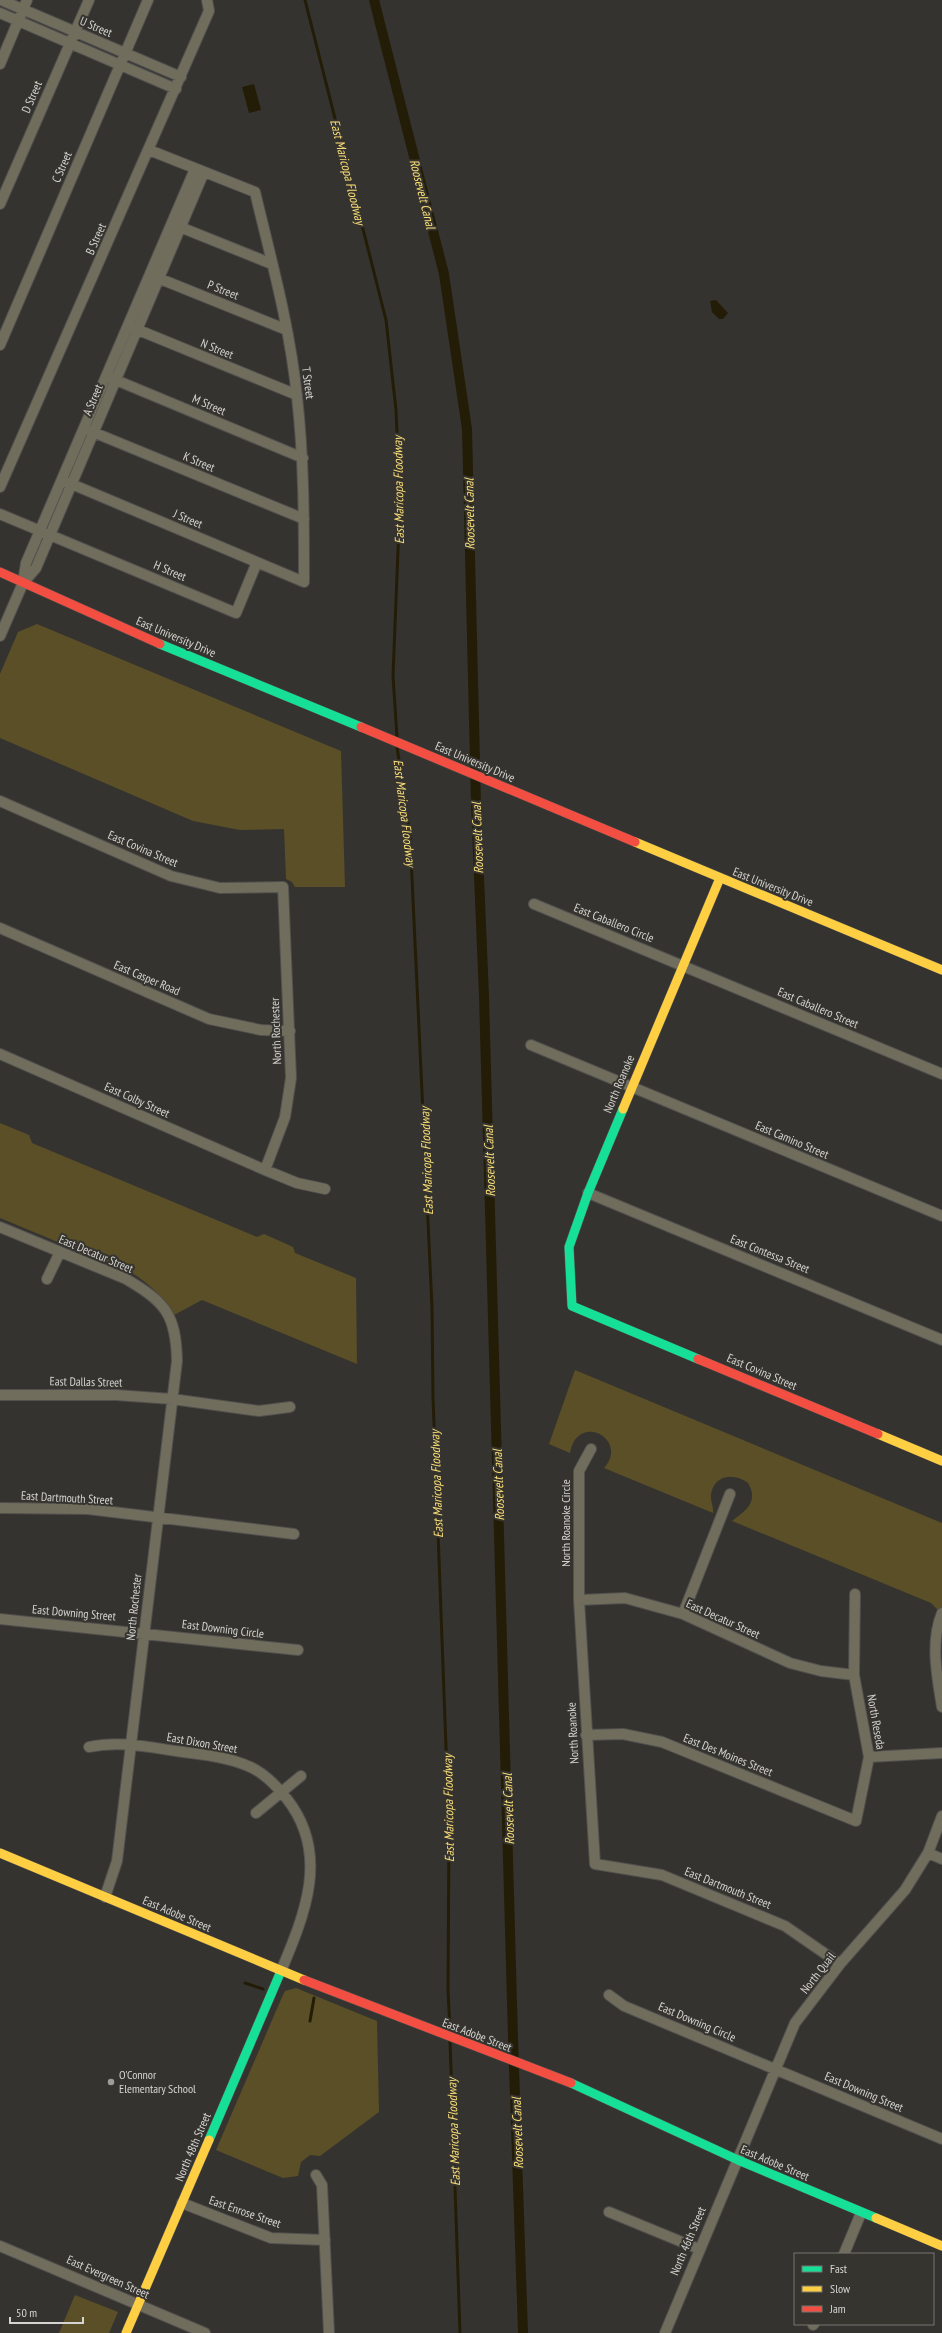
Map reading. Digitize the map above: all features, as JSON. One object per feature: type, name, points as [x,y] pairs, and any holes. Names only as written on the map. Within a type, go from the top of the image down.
[{"type":"street","name":"U Street","points":[[1,0],[25,5],[74,32],[181,77]]},
{"type":"street","name":"D Street","points":[[0,204],[89,0]]},
{"type":"street","name":"C Street","points":[[0,345],[119,64],[148,0]]},
{"type":"street","name":"B Street","points":[[0,487],[176,89],[209,11],[207,0]]},
{"type":"street","points":[[0,64],[25,5]]},
{"type":"street","points":[[0,13],[176,89]]},
{"type":"street","points":[[149,150],[199,171]]},
{"type":"street","name":"T Street","points":[[199,171],[255,192],[287,330],[297,396],[303,458],[304,582]]},
{"type":"street","name":"A Street","points":[[44,533],[62,480],[89,430],[199,171]]},
{"type":"street","points":[[176,225],[272,264]]},
{"type":"street","name":"P Street","points":[[154,277],[287,330]]},
{"type":"street","name":"N Street","points":[[132,328],[297,396]]},
{"type":"street","name":"M Street","points":[[111,378],[303,458]]},
{"type":"street","name":"A Street","points":[[0,636],[23,583],[26,563],[72,484],[89,430]]},
{"type":"street","name":"K Street","points":[[89,430],[304,520]]},
{"type":"street","name":"J Street","points":[[62,480],[304,582]]},
{"type":"street","points":[[0,514],[44,533]]},
{"type":"street","name":"H Street","points":[[44,533],[236,613],[257,562]]},
{"type":"street","name":"East University Drive","points":[[0,572],[140,635],[942,970]]},
{"type":"street","name":"East Covina Street","points":[[0,801],[171,876],[220,888],[283,887]]},
{"type":"street","name":"North Roanoke","points":[[572,1306],[569,1247],[588,1193],[720,878]]},
{"type":"street","name":"North Rochester","points":[[265,1170],[285,1117],[291,1078],[283,887]]},
{"type":"street","name":"East Caballero Circle","points":[[534,904],[683,966]]},
{"type":"street","name":"East Casper Road","points":[[0,928],[209,1019],[260,1030],[290,1031]]},
{"type":"street","name":"East Caballero Street","points":[[683,966],[942,1074]]},
{"type":"street","name":"East Camino Street","points":[[531,1046],[942,1216]]},
{"type":"street","name":"East Colby Street","points":[[0,1054],[265,1170],[297,1183],[325,1189]]},
{"type":"street","name":"East Contessa Street","points":[[588,1193],[942,1340]]},
{"type":"street","name":"East Decatur Street","points":[[0,1226],[126,1279],[145,1291],[164,1306],[171,1320]]},
{"type":"street","points":[[48,1279],[60,1252]]},
{"type":"street","name":"East Covina Street","points":[[572,1306],[942,1461]]},
{"type":"street","name":"North Rochester","points":[[105,1896],[117,1861],[172,1399],[176,1344],[171,1320]]},
{"type":"street","name":"East Dallas Street","points":[[0,1395],[116,1395],[172,1399],[259,1411],[290,1407]]},
{"type":"street","name":"North Roanoke Circle","points":[[580,1600],[579,1472],[591,1449]]},
{"type":"street","points":[[682,1614],[730,1494]]},
{"type":"street","name":"East Dartmouth Street","points":[[0,1508],[88,1509],[294,1534]]},
{"type":"street","name":"North Reseda","points":[[855,1594],[854,1675],[869,1757],[856,1821]]},
{"type":"street","name":"East Decatur Street","points":[[580,1600],[625,1598],[682,1614],[790,1663],[821,1671],[854,1675]]},
{"type":"street","name":"North Roanoke","points":[[580,1600],[586,1735],[595,1864]]},
{"type":"street","points":[[942,1613],[938,1623],[935,1654],[942,1707]]},
{"type":"street","name":"East Downing Street","points":[[0,1619],[145,1633]]},
{"type":"street","name":"East Downing Circle","points":[[145,1633],[298,1650]]},
{"type":"street","name":"East Des Moines Street","points":[[586,1735],[623,1734],[662,1742],[856,1821]]},
{"type":"street","name":"East Dixon Street","points":[[89,1747],[107,1743],[132,1745],[229,1759],[261,1773],[281,1792],[294,1808],[303,1827],[309,1850],[310,1877],[303,1918],[281,1970]]},
{"type":"street","points":[[869,1757],[942,1753]]},
{"type":"street","points":[[256,1813],[301,1776]]},
{"type":"street","name":"North Quail","points":[[738,2160],[795,2023],[840,1964],[905,1890],[928,1853],[942,1816]]},
{"type":"street","name":"East Adobe Street","points":[[0,1853],[281,1970],[429,2030],[524,2065],[619,2104],[738,2160],[942,2246]]},
{"type":"street","points":[[928,1853],[942,1859]]},
{"type":"street","name":"East Dartmouth Street","points":[[595,1864],[662,1875],[785,1926],[840,1964]]},
{"type":"street","name":"North 48th Street","points":[[126,2333],[281,1970]]},
{"type":"street","name":"East Downing Circle","points":[[609,1995],[624,2006],[776,2070]]},
{"type":"street","name":"East Downing Street","points":[[776,2070],[942,2139]]},
{"type":"street","name":"North 46th Street","points":[[665,2333],[699,2249],[738,2160]]},
{"type":"street","points":[[316,2175],[322,2185],[329,2333]]},
{"type":"street","name":"East Enrose Street","points":[[182,2203],[271,2238],[325,2240]]},
{"type":"street","points":[[608,2212],[699,2249]]},
{"type":"street","points":[[844,2253],[861,2213]]},
{"type":"street","name":"East Evergreen Street","points":[[0,2246],[205,2333]]},
{"type":"shaded area","points":[[254,84],[261,110],[249,113],[242,87]]},
{"type":"shaded area","points":[[716,300],[728,313],[723,319],[719,319],[712,312],[710,301]]},
{"type":"shaded area","points":[[37,624],[341,751],[345,887],[295,887],[292,882],[286,879],[284,829],[240,830],[193,821],[0,738],[0,674],[18,632]]},
{"type":"shaded area","points":[[0,1123],[29,1135],[32,1143],[257,1237],[264,1234],[293,1247],[295,1253],[356,1278],[357,1364],[202,1300],[174,1315],[156,1291],[132,1273],[0,1218]]},
{"type":"shaded area","points":[[575,1370],[942,1523],[942,1614],[931,1603],[732,1521],[746,1509],[752,1495],[748,1483],[737,1477],[725,1477],[716,1483],[711,1494],[713,1513],[604,1468],[610,1457],[611,1448],[607,1439],[599,1434],[591,1432],[582,1434],[575,1440],[570,1453],[549,1444]]},
{"type":"shaded area","points":[[296,1988],[377,2021],[379,2112],[320,2156],[310,2155],[301,2162],[298,2176],[283,2178],[216,2150],[282,1997],[285,1991]]},
{"type":"shaded area","points":[[75,2295],[118,2312],[109,2333],[59,2333]]},
{"type":"waterway","name":"East Maricopa Floodway","points":[[305,0],[386,320],[396,410],[400,500],[393,676],[397,737]]},
{"type":"waterway","name":"Roosevelt Canal","points":[[374,0],[444,274],[467,429],[476,805],[484,996],[513,2038],[523,2333]]},
{"type":"waterway","name":"East Maricopa Floodway","points":[[397,747],[410,835],[432,1307],[433,1397],[449,1828],[448,1990],[450,2031]]},
{"type":"waterway","points":[[245,1983],[263,1989]]},
{"type":"waterway","points":[[310,2021],[314,1998]]},
{"type":"waterway","name":"East Maricopa Floodway","points":[[450,2041],[460,2333]]},
{"type":"traffic: fast","points":[[160,644],[361,727]]},
{"type":"traffic: fast","points":[[623,1109],[588,1193],[569,1247],[572,1306],[698,1359]]},
{"type":"traffic: fast","points":[[209,2140],[281,1971]]},
{"type":"traffic: fast","points":[[571,2083],[738,2160],[876,2218]]},
{"type":"traffic: slow","points":[[635,842],[942,970]]},
{"type":"traffic: slow","points":[[623,1109],[720,878]]},
{"type":"traffic: slow","points":[[878,1434],[942,1461]]},
{"type":"traffic: slow","points":[[0,1853],[304,1980]]},
{"type":"traffic: slow","points":[[126,2333],[209,2140]]},
{"type":"traffic: slow","points":[[876,2218],[942,2246]]},
{"type":"traffic: jam","points":[[0,572],[160,644]]},
{"type":"traffic: jam","points":[[361,727],[635,842]]},
{"type":"traffic: jam","points":[[698,1359],[878,1434]]},
{"type":"traffic: jam","points":[[304,1980],[571,2083]]},
{"type":"place","name":"O'Connor Elementary School","points":[[111,2082]]}]
